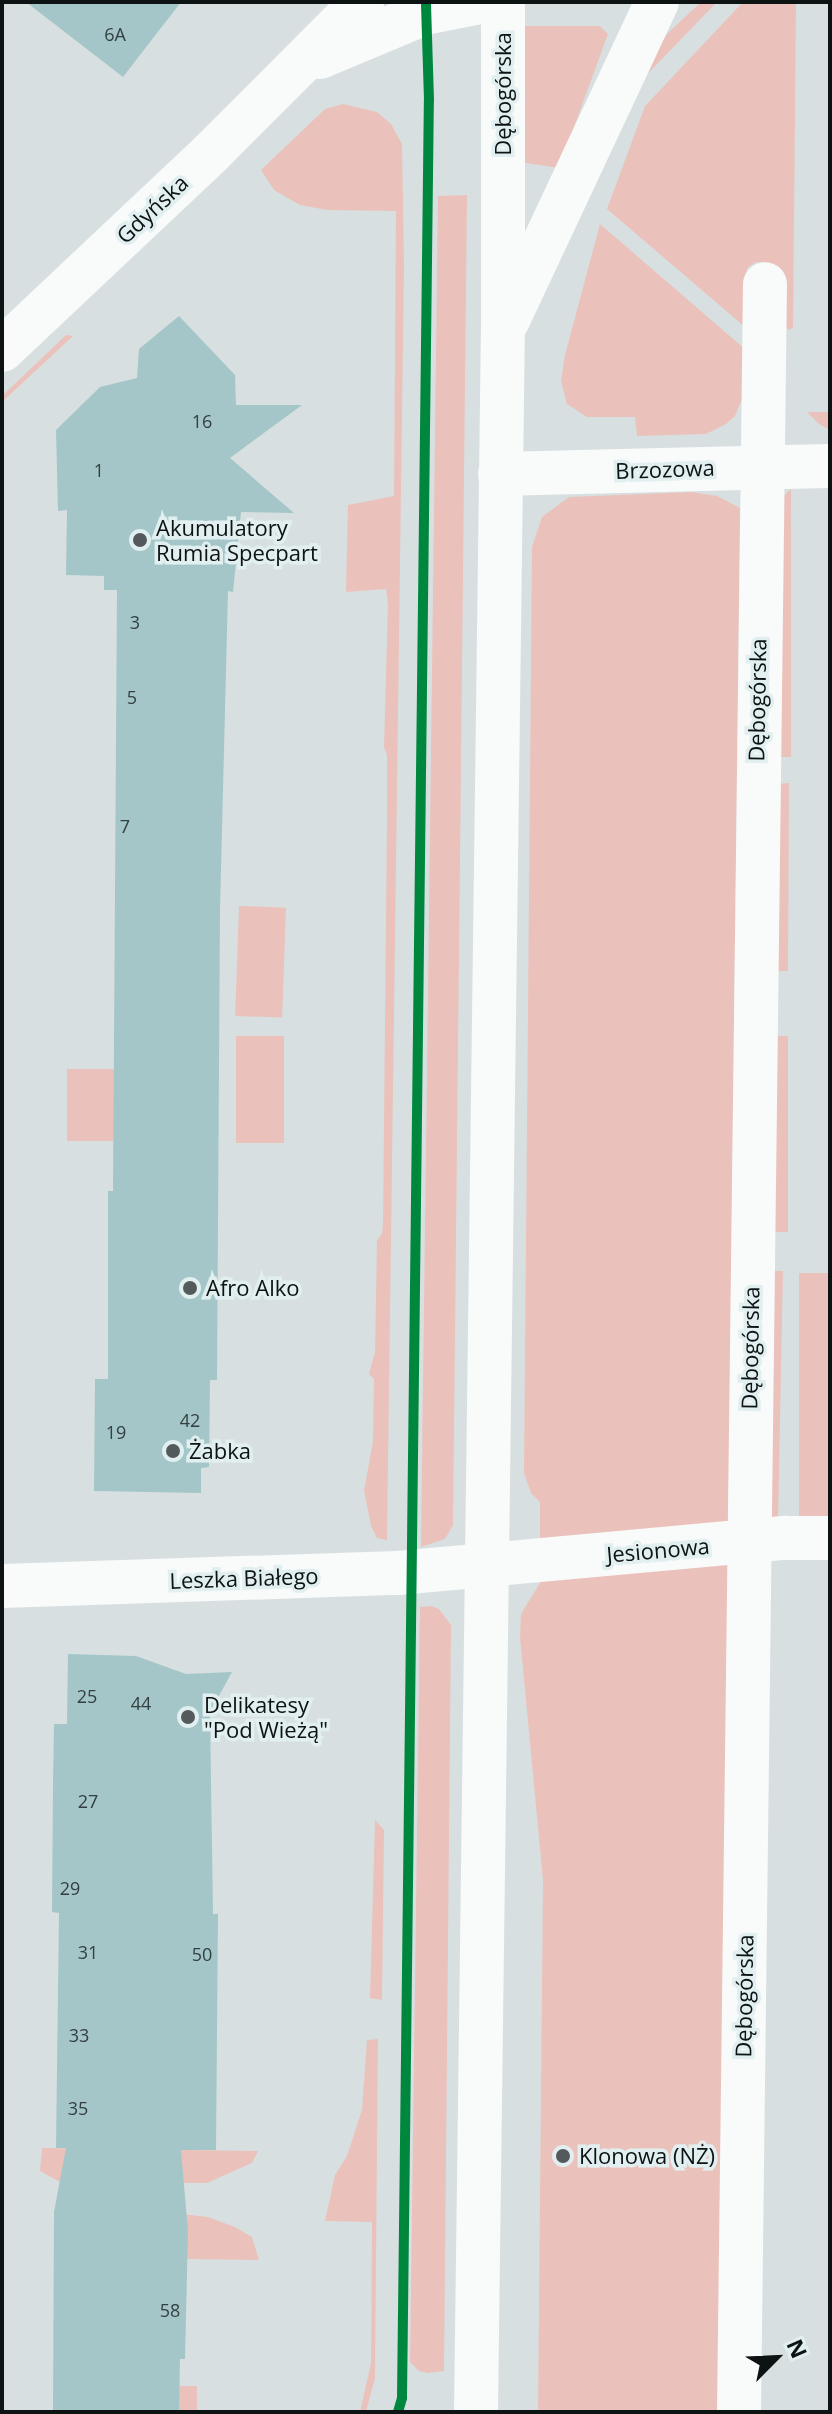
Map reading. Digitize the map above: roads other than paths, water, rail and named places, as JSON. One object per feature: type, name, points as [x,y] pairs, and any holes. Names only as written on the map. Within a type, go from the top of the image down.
[{"type":"street","name":"Gdyńska","points":[[2,350],[300,66],[362,2]]},
{"type":"street","name":"Gdyńska","points":[[300,66],[425,13],[481,2]]},
{"type":"street","name":"Dębogórska","points":[[476,2412],[503,330],[503,2]]},
{"type":"street","name":"Dębogórska","points":[[503,330],[657,2]]},
{"type":"street","name":"Dębogórska","points":[[739,2412],[760,466],[765,284]]},
{"type":"street","name":"Brzozowa","points":[[500,474],[830,466]]},
{"type":"street","name":"Jesionowa","points":[[486,1566],[748,1542],[830,1538]]},
{"type":"street","name":"Leszka Białego","points":[[2,1586],[398,1573],[486,1566]]},
{"type":"place","name":"Akumulatory Rumia Specpart","points":[[140,540]]},
{"type":"place","name":"Afro Alko","points":[[190,1288]]},
{"type":"place","name":"Żabka","points":[[173,1451]]},
{"type":"place","name":"Delikatesy \"Pod Wieżą\"","points":[[188,1717]]},
{"type":"place","name":"Klonowa (NŻ)","points":[[563,2156]]}]
